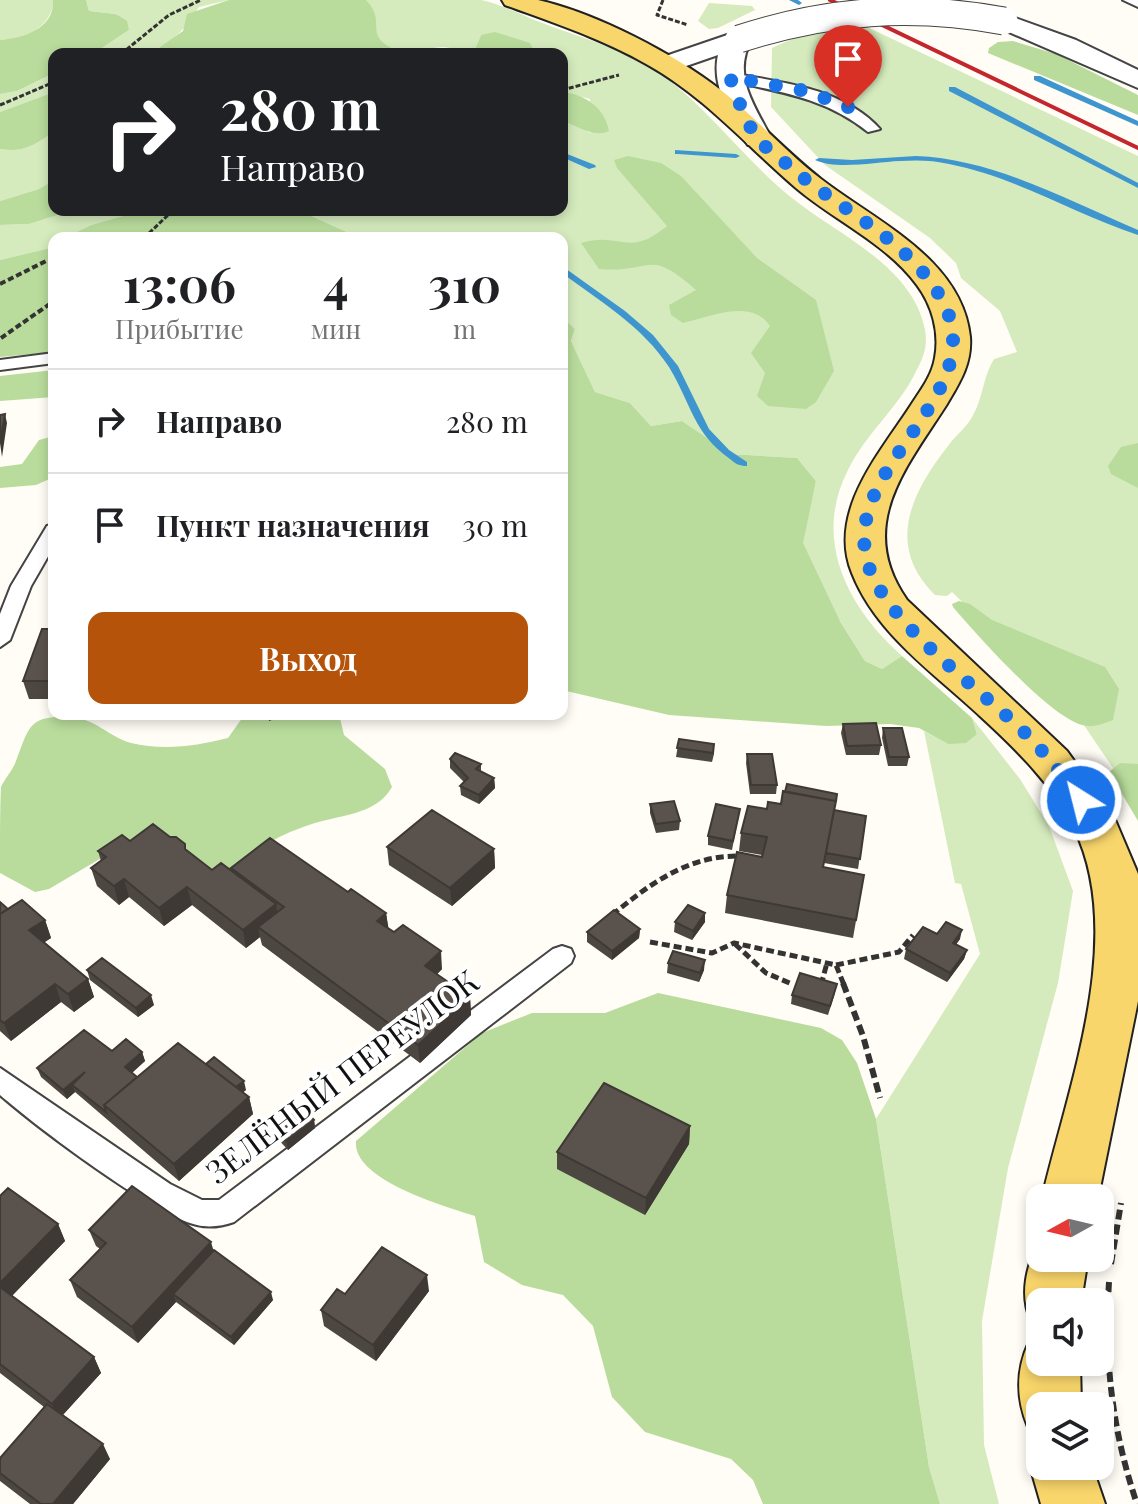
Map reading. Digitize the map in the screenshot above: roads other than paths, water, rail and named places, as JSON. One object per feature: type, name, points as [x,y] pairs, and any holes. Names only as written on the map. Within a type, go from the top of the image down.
[{"type":"main road","points":[[514,0],[625,42],[697,86],[811,185],[903,251],[942,299],[955,339],[949,371],[875,493],[865,521],[865,552],[877,585],[901,618],[1055,765],[1081,800],[1114,874],[1120,908],[1119,953],[1073,1184]]},
{"type":"main road","points":[[1065,1480],[1073,1504]]},
{"type":"street","points":[[666,65],[799,19],[857,10],[931,9],[1004,21],[1067,45],[1138,80]]},
{"type":"street","points":[[739,39],[728,59],[730,77],[758,139]]},
{"type":"lane","points":[[1129,0],[1138,3]]},
{"type":"lane","points":[[730,77],[806,91],[848,107],[873,129]]},
{"type":"lane","points":[[0,365],[48,359]]},
{"type":"lane","points":[[0,640],[21,586],[48,540]]},
{"type":"lane","name":"ЗЕЛЁНЫЙ ПЕРЕУЛОК","points":[[0,1079],[35,1109],[160,1193],[199,1213],[224,1213],[562,956]]},
{"type":"waterway","points":[[792,0],[799,3]]},
{"type":"waterway","points":[[1037,78],[1138,124]]},
{"type":"waterway","points":[[952,89],[1138,186]]},
{"type":"waterway","points":[[678,152],[736,156]]},
{"type":"waterway","points":[[568,157],[592,167]]},
{"type":"waterway","points":[[819,160],[852,162],[916,158],[948,161],[1020,183],[1138,233]]},
{"type":"waterway","points":[[568,273],[650,337],[673,366],[705,430],[743,464]]},
{"type":"railway","points":[[830,0],[1138,148]]}]
